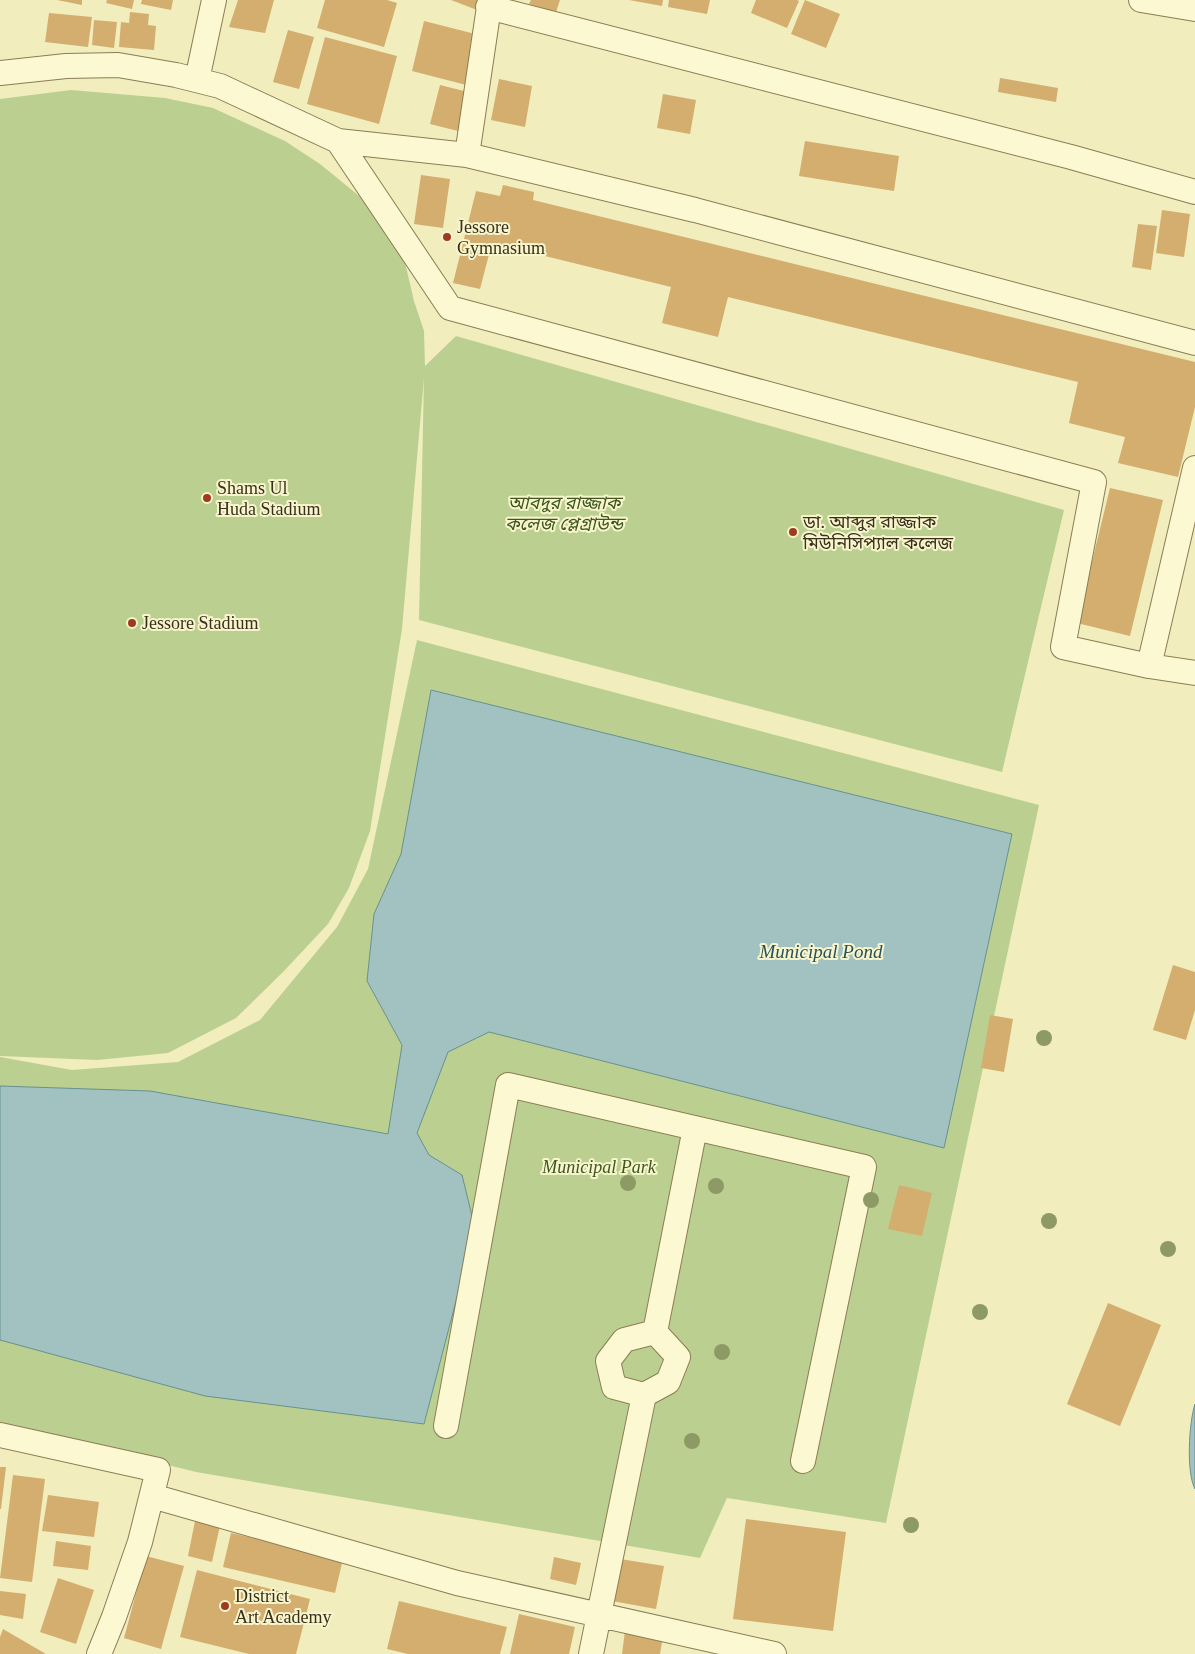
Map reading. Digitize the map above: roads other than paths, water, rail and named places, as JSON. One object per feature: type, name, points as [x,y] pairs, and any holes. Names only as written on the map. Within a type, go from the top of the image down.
[{"type":"street","points":[[197,80],[214,0]]},
{"type":"street","points":[[1141,0],[1195,9]]},
{"type":"street","points":[[467,155],[489,3],[1071,157],[1195,192]]},
{"type":"street","points":[[0,73],[66,66],[118,65],[197,80],[220,86],[338,141],[467,155],[695,210],[1195,343]]},
{"type":"street","points":[[338,141],[450,308],[1094,482],[1063,647],[1195,674]]},
{"type":"street","points":[[1149,666],[1195,468]]},
{"type":"street","points":[[446,1426],[508,1085],[864,1167],[803,1461]]},
{"type":"street","points":[[655,1332],[695,1128]]},
{"type":"street","points":[[655,1332],[678,1357],[668,1382],[644,1396],[614,1387],[608,1361],[624,1340],[655,1332]]},
{"type":"street","points":[[591,1654],[644,1396]]},
{"type":"street","points":[[0,1435],[158,1470],[140,1542],[114,1617],[98,1654]]},
{"type":"street","points":[[152,1496],[457,1583],[774,1654]]},
{"type":"water","name":"Municipal Pond","points":[[431,690],[1012,834],[944,1148],[489,1032],[448,1052],[417,1133],[429,1155],[462,1175],[475,1228],[424,1424],[205,1396],[0,1340],[0,1086],[150,1091],[388,1134],[402,1045],[367,981],[374,914],[401,854]]},
{"type":"water","points":[[1195,1404],[1195,1489],[1190,1471],[1189,1447]]},
{"type":"place","name":"Jessore Gymnasium","points":[[447,237]]},
{"type":"place","name":"Shams Ul Huda Stadium","points":[[207,498]]},
{"type":"place","name":"ডা. আব্দুর রাজ্জাক মিউনিসিপ্যাল কলেজ","points":[[793,532]]},
{"type":"place","name":"Jessore Stadium","points":[[132,623]]},
{"type":"place","name":"District Art Academy","points":[[225,1606]]},
{"type":"park label","name":"আবদুর রাজ্জাক কলেজ প্লেগ্রাউন্ড","points":[[564,513]]},
{"type":"park label","name":"Municipal Park","points":[[599,1167]]}]
